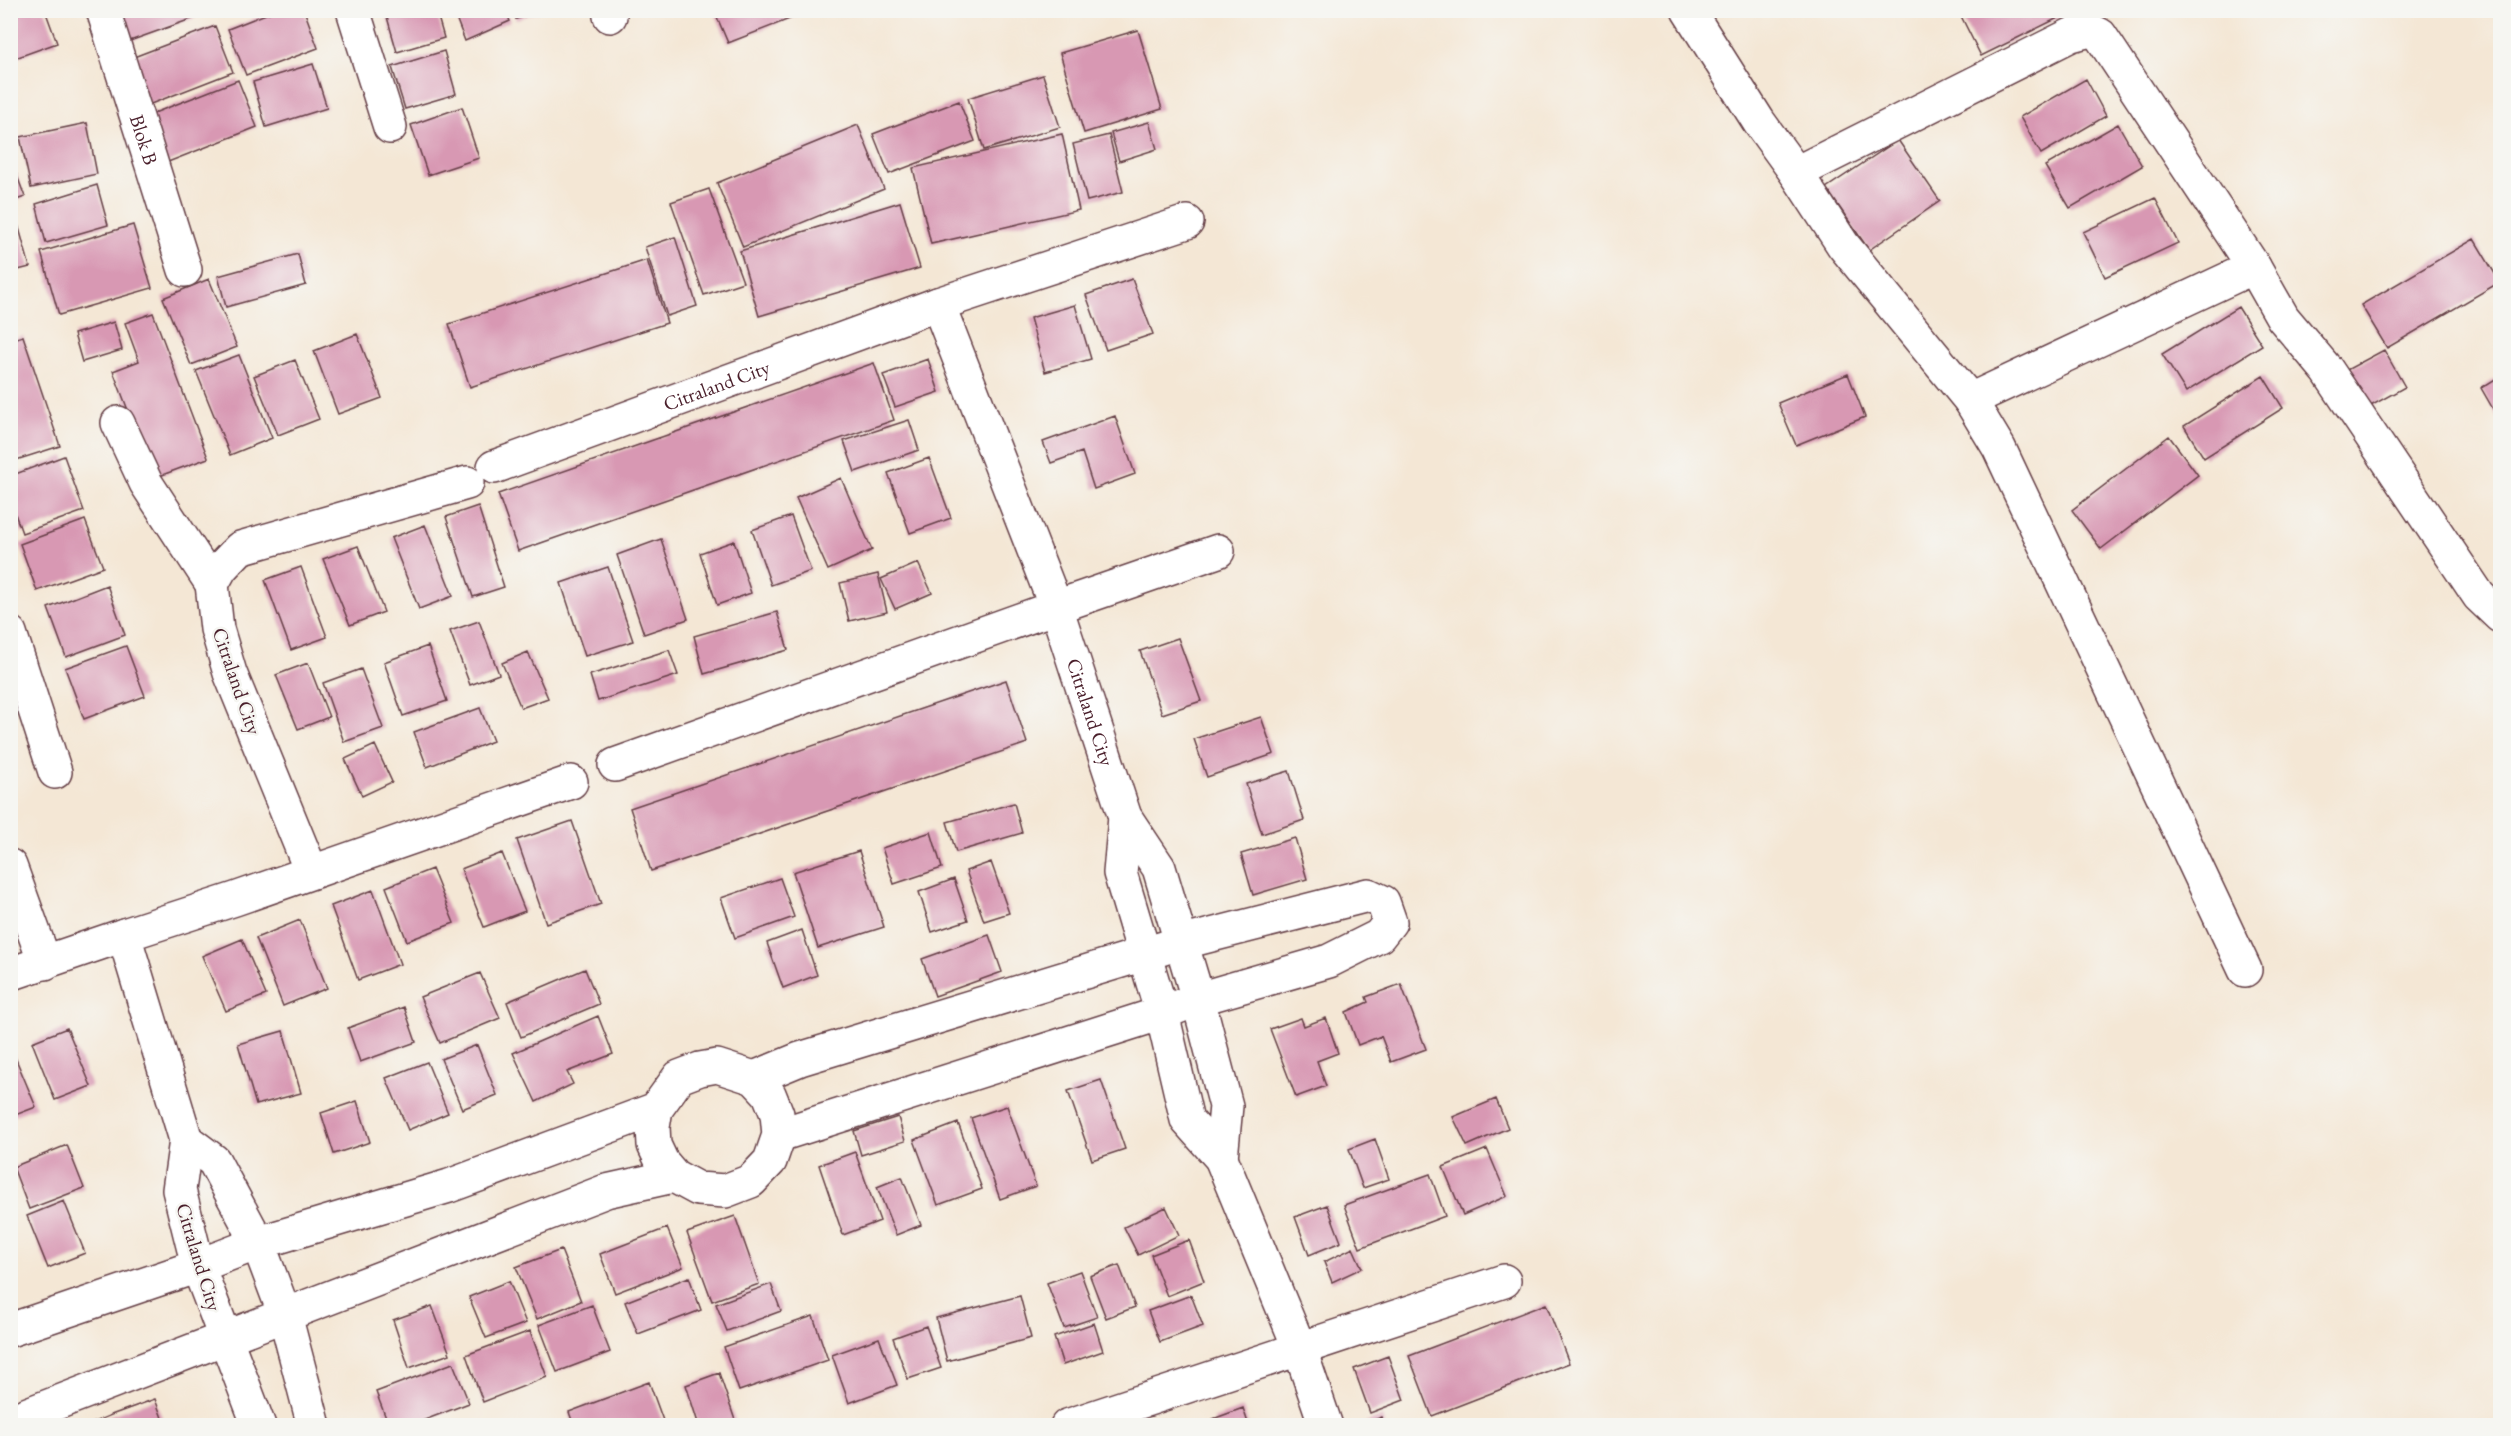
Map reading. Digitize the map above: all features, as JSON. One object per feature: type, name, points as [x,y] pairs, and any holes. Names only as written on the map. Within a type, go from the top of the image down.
[{"type":"street","name":"Blok B","points":[[103,10],[185,270]]},
{"type":"street","points":[[353,10],[390,127]]},
{"type":"street","points":[[1688,10],[1758,122],[1796,173],[1843,245],[1970,400],[1999,448],[2245,970]]},
{"type":"street","points":[[1796,173],[2071,35],[2090,30],[2100,35],[2254,267],[2283,318],[2327,370],[2479,596],[2500,616]]},
{"type":"street","name":"Citraland City","points":[[311,871],[230,673],[217,629],[212,584],[220,568],[240,548],[480,475],[938,304],[1187,222]]},
{"type":"street","points":[[1970,400],[2254,267]]},
{"type":"street","name":"Citraland City","points":[[938,304],[1056,607],[1125,818],[1159,868],[1198,999],[1226,1106],[1221,1158]]},
{"type":"street","points":[[118,423],[146,483],[212,584]]},
{"type":"street","points":[[615,765],[1218,551]]},
{"type":"street","points":[[10,633],[55,771]]},
{"type":"street","points":[[10,974],[235,899],[571,782]]},
{"type":"street","name":"Citraland City","points":[[1125,818],[1120,873],[1162,1013],[1187,1120],[1221,1158]]},
{"type":"street","points":[[10,866],[45,963]]},
{"type":"street","points":[[754,1078],[800,1059],[1180,943],[1368,895],[1383,902],[1390,922],[1379,936],[1329,961],[1198,999],[1162,1013],[779,1135]]},
{"type":"street","name":"Citraland City","points":[[124,935],[186,1140],[178,1190],[198,1266],[259,1425]]},
{"type":"street","points":[[717,1066],[754,1078],[769,1094],[777,1114],[779,1135],[770,1161],[751,1181],[725,1191],[698,1189],[674,1176],[662,1162],[654,1145],[653,1127],[656,1109],[679,1077],[700,1069],[717,1066]]},
{"type":"street","points":[[10,1330],[198,1266],[258,1243],[449,1186],[656,1109]]},
{"type":"street","points":[[186,1140],[214,1161],[258,1243],[285,1315],[314,1425]]},
{"type":"street","points":[[1221,1158],[1299,1347],[1326,1425]]},
{"type":"street","points":[[10,1421],[606,1191],[674,1176]]},
{"type":"street","points":[[1067,1425],[1504,1281]]},
{"type":"building","points":[[10,10],[45,10],[57,43],[10,60]]},
{"type":"building","points":[[115,10],[207,10],[208,13],[127,42]]},
{"type":"building","points":[[276,10],[304,10],[318,48],[246,75],[228,29]]},
{"type":"building","points":[[385,10],[436,10],[444,38],[397,52]]},
{"type":"building","points":[[453,10],[505,10],[510,21],[465,41]]},
{"type":"building","points":[[513,10],[542,10],[542,11],[516,19]]},
{"type":"building","points":[[714,10],[810,10],[810,11],[728,43]]},
{"type":"building","points":[[1958,10],[2060,10],[2062,16],[1981,56]]},
{"type":"building","points":[[215,26],[233,72],[143,107],[126,60]]},
{"type":"building","points":[[1138,30],[1162,109],[1084,133],[1060,53]]},
{"type":"building","points":[[444,51],[456,94],[405,109],[392,67]]},
{"type":"building","points":[[313,64],[327,108],[266,127],[253,82]]},
{"type":"building","points":[[1043,75],[1060,127],[984,150],[968,98]]},
{"type":"building","points":[[2086,79],[2106,116],[2041,154],[2020,117]]},
{"type":"building","points":[[238,80],[257,127],[163,164],[144,117]]},
{"type":"building","points":[[959,101],[975,141],[889,174],[873,134]]},
{"type":"building","points":[[462,107],[479,158],[428,175],[411,125]]},
{"type":"building","points":[[1149,122],[1157,149],[1119,161],[1111,133]]},
{"type":"building","points":[[87,123],[97,174],[31,188],[20,137]]},
{"type":"building","points":[[2118,124],[2142,166],[2070,208],[2045,166]]},
{"type":"building","points":[[858,125],[884,189],[743,247],[717,183]]},
{"type":"building","points":[[1062,134],[1079,210],[931,244],[913,168]]},
{"type":"building","points":[[1109,135],[1123,192],[1087,201],[1073,144]]},
{"type":"building","points":[[1898,140],[1940,201],[1869,250],[1826,188]]},
{"type":"building","points":[[10,157],[25,197],[10,202]]},
{"type":"building","points":[[97,185],[108,225],[46,243],[36,204]]},
{"type":"building","points":[[709,189],[743,282],[704,295],[671,202]]},
{"type":"building","points":[[2155,198],[2178,243],[2105,277],[2083,232]]},
{"type":"building","points":[[900,202],[920,268],[759,316],[740,251]]},
{"type":"building","points":[[17,221],[30,267],[10,272],[10,223]]},
{"type":"building","points":[[133,225],[152,288],[59,315],[41,252]]},
{"type":"building","points":[[675,237],[697,306],[667,316],[645,247]]},
{"type":"building","points":[[2474,239],[2500,282],[2387,348],[2361,305]]},
{"type":"building","points":[[298,254],[306,285],[226,307],[218,276]]},
{"type":"building","points":[[647,260],[667,323],[470,387],[449,324]]},
{"type":"building","points":[[209,279],[237,347],[191,365],[163,298]]},
{"type":"building","points":[[1132,279],[1153,334],[1106,350],[1086,295]]},
{"type":"building","points":[[1075,305],[1091,359],[1045,372],[1030,318]]},
{"type":"building","points":[[2238,307],[2262,345],[2186,392],[2162,354]]},
{"type":"building","points":[[153,313],[208,458],[154,478],[113,371],[139,361],[125,323]]},
{"type":"building","points":[[114,322],[122,350],[82,362],[74,334]]},
{"type":"building","points":[[357,334],[382,398],[338,414],[314,351]]},
{"type":"building","points":[[23,336],[60,446],[10,462],[10,340]]},
{"type":"building","points":[[2384,350],[2405,387],[2360,412],[2339,374]]},
{"type":"building","points":[[239,355],[272,438],[230,455],[196,371]]},
{"type":"building","points":[[928,359],[939,392],[895,407],[883,375]]},
{"type":"building","points":[[295,360],[319,419],[278,435],[254,376]]},
{"type":"building","points":[[874,363],[894,420],[518,551],[498,494]]},
{"type":"building","points":[[1848,374],[1865,417],[1796,445],[1778,403]]},
{"type":"building","points":[[2263,376],[2283,408],[2204,458],[2184,426]]},
{"type":"building","points":[[2500,376],[2500,421],[2481,388]]},
{"type":"building","points":[[1115,416],[1135,474],[1094,489],[1082,452],[1051,463],[1043,442]]},
{"type":"building","points":[[909,420],[919,450],[855,472],[844,441]]},
{"type":"building","points":[[2169,436],[2198,475],[2101,549],[2072,510]]},
{"type":"building","points":[[64,456],[84,511],[22,533],[10,500],[10,476]]},
{"type":"building","points":[[929,458],[951,518],[910,533],[888,473]]},
{"type":"building","points":[[841,478],[872,550],[828,570],[796,498]]},
{"type":"building","points":[[478,506],[504,587],[473,597],[446,517]]},
{"type":"building","points":[[791,516],[811,571],[771,585],[752,530]]},
{"type":"building","points":[[85,520],[103,567],[37,591],[20,544]]},
{"type":"building","points":[[425,525],[453,596],[419,609],[391,538]]},
{"type":"building","points":[[661,539],[688,619],[644,634],[617,555]]},
{"type":"building","points":[[734,541],[751,593],[717,605],[700,553]]},
{"type":"building","points":[[358,546],[384,612],[350,625],[323,559]]},
{"type":"building","points":[[918,563],[932,593],[895,609],[881,579]]},
{"type":"building","points":[[301,567],[327,637],[291,650],[265,580]]},
{"type":"building","points":[[608,567],[633,641],[585,656],[561,583]]},
{"type":"building","points":[[878,574],[887,612],[849,621],[840,583]]},
{"type":"building","points":[[107,585],[125,635],[66,657],[48,608]]},
{"type":"building","points":[[777,612],[788,650],[704,674],[694,636]]},
{"type":"building","points":[[479,621],[499,674],[470,685],[450,631]]},
{"type":"building","points":[[1178,638],[1201,701],[1162,714],[1140,651]]},
{"type":"building","points":[[126,646],[145,696],[84,719],[65,668]]},
{"type":"building","points":[[428,646],[447,701],[403,716],[384,662]]},
{"type":"building","points":[[669,650],[678,675],[598,701],[590,675]]},
{"type":"building","points":[[528,652],[548,698],[521,708],[502,663]]},
{"type":"building","points":[[308,663],[329,717],[298,729],[276,675]]},
{"type":"building","points":[[361,669],[383,728],[344,742],[323,683]]},
{"type":"building","points":[[1006,680],[1027,743],[651,871],[630,808]]},
{"type":"building","points":[[480,708],[493,741],[427,767],[414,732]]},
{"type":"building","points":[[1261,717],[1274,754],[1207,777],[1194,739]]},
{"type":"building","points":[[375,745],[392,782],[362,796],[345,759]]},
{"type":"building","points":[[1289,771],[1304,820],[1262,834],[1246,784]]},
{"type":"building","points":[[1014,803],[1022,833],[956,852],[947,822]]},
{"type":"building","points":[[572,821],[601,904],[546,923],[517,840]]},
{"type":"building","points":[[931,832],[942,868],[894,884],[882,848]]},
{"type":"building","points":[[1295,838],[1307,879],[1253,895],[1241,854]]},
{"type":"building","points":[[859,851],[884,927],[818,948],[793,872]]},
{"type":"building","points":[[502,853],[525,911],[484,927],[461,869]]},
{"type":"building","points":[[991,862],[1009,913],[984,921],[966,871]]},
{"type":"building","points":[[432,869],[454,923],[407,941],[386,887]]},
{"type":"building","points":[[780,878],[794,917],[735,938],[721,898]]},
{"type":"building","points":[[954,879],[968,920],[932,932],[919,892]]},
{"type":"building","points":[[373,890],[400,964],[358,980],[331,906]]},
{"type":"building","points":[[300,920],[327,988],[283,1006],[256,938]]},
{"type":"building","points":[[802,930],[817,975],[783,988],[767,943]]},
{"type":"building","points":[[989,935],[1002,972],[935,996],[922,959]]},
{"type":"building","points":[[242,939],[266,995],[226,1011],[202,956]]},
{"type":"building","points":[[585,969],[599,1004],[521,1037],[507,1002]]},
{"type":"building","points":[[480,973],[500,1018],[440,1043],[420,997]]},
{"type":"building","points":[[1401,984],[1426,1049],[1391,1062],[1381,1036],[1358,1045],[1346,1012],[1368,1002],[1366,997]]},
{"type":"building","points":[[404,1007],[416,1042],[360,1062],[348,1028]]},
{"type":"building","points":[[598,1016],[613,1054],[567,1072],[573,1084],[536,1102],[513,1053]]},
{"type":"building","points":[[1301,1018],[1304,1026],[1326,1018],[1338,1053],[1317,1061],[1326,1086],[1296,1097],[1270,1029]]},
{"type":"building","points":[[67,1028],[91,1086],[55,1100],[32,1042]]},
{"type":"building","points":[[283,1031],[301,1093],[256,1105],[238,1044]]},
{"type":"building","points":[[10,1045],[36,1107],[10,1117]]},
{"type":"building","points":[[477,1045],[497,1095],[462,1109],[441,1059]]},
{"type":"building","points":[[427,1062],[448,1113],[408,1130],[386,1078]]},
{"type":"building","points":[[1101,1080],[1125,1149],[1092,1160],[1068,1091]]},
{"type":"building","points":[[1496,1099],[1508,1128],[1467,1146],[1453,1117]]},
{"type":"building","points":[[357,1101],[370,1142],[334,1154],[321,1113]]},
{"type":"building","points":[[1007,1106],[1036,1186],[1000,1199],[971,1118]]},
{"type":"building","points":[[898,1117],[905,1141],[861,1155],[854,1131]]},
{"type":"building","points":[[958,1123],[982,1189],[938,1205],[914,1140]]},
{"type":"building","points":[[1375,1139],[1389,1179],[1363,1188],[1349,1149]]},
{"type":"building","points":[[67,1145],[84,1188],[29,1209],[13,1167]]},
{"type":"building","points":[[1487,1149],[1507,1196],[1463,1215],[1443,1167]]},
{"type":"building","points":[[855,1152],[880,1221],[843,1235],[819,1165]]},
{"type":"building","points":[[1430,1174],[1445,1216],[1360,1248],[1344,1205]]},
{"type":"building","points":[[902,1177],[921,1225],[896,1235],[877,1187]]},
{"type":"building","points":[[64,1201],[85,1253],[48,1268],[27,1216]]},
{"type":"building","points":[[1327,1205],[1341,1242],[1309,1255],[1295,1217]]},
{"type":"building","points":[[1166,1207],[1179,1235],[1138,1255],[1124,1227]]},
{"type":"building","points":[[735,1216],[759,1284],[712,1301],[687,1233]]},
{"type":"building","points":[[667,1228],[683,1267],[615,1293],[600,1254]]},
{"type":"building","points":[[1189,1240],[1204,1281],[1167,1296],[1151,1255]]},
{"type":"building","points":[[1353,1248],[1362,1268],[1332,1282],[1324,1262]]},
{"type":"building","points":[[561,1250],[581,1301],[537,1319],[516,1267]]},
{"type":"building","points":[[1119,1265],[1135,1307],[1106,1318],[1090,1276]]},
{"type":"building","points":[[1080,1271],[1097,1317],[1064,1328],[1047,1283]]},
{"type":"building","points":[[689,1277],[701,1310],[638,1334],[625,1302]]},
{"type":"building","points":[[509,1281],[526,1323],[486,1338],[469,1297]]},
{"type":"building","points":[[771,1284],[781,1311],[727,1331],[716,1304]]},
{"type":"building","points":[[1191,1295],[1203,1326],[1160,1342],[1148,1311]]},
{"type":"building","points":[[1020,1296],[1031,1338],[947,1361],[936,1318]]},
{"type":"building","points":[[1546,1304],[1569,1363],[1432,1416],[1409,1356]]},
{"type":"building","points":[[592,1305],[610,1352],[557,1372],[539,1325]]},
{"type":"building","points":[[432,1306],[450,1354],[409,1368],[393,1320]]},
{"type":"building","points":[[813,1316],[828,1360],[739,1391],[724,1347]]},
{"type":"building","points":[[1094,1323],[1103,1351],[1063,1365],[1054,1337]]},
{"type":"building","points":[[926,1326],[941,1368],[908,1379],[893,1338]]},
{"type":"building","points":[[530,1331],[547,1377],[483,1402],[466,1355]]},
{"type":"building","points":[[879,1338],[897,1385],[849,1403],[832,1355]]},
{"type":"building","points":[[1388,1356],[1404,1400],[1370,1413],[1354,1369]]},
{"type":"building","points":[[453,1363],[469,1403],[409,1426],[389,1426],[376,1392]]},
{"type":"building","points":[[719,1373],[737,1426],[699,1426],[686,1385]]},
{"type":"building","points":[[649,1382],[665,1426],[574,1426],[569,1412]]},
{"type":"building","points":[[155,1399],[165,1426],[85,1426],[111,1415]]},
{"type":"building","points":[[1243,1408],[1249,1426],[1216,1426],[1213,1419]]},
{"type":"building","points":[[1382,1417],[1385,1426],[1360,1426],[1360,1425]]}]
